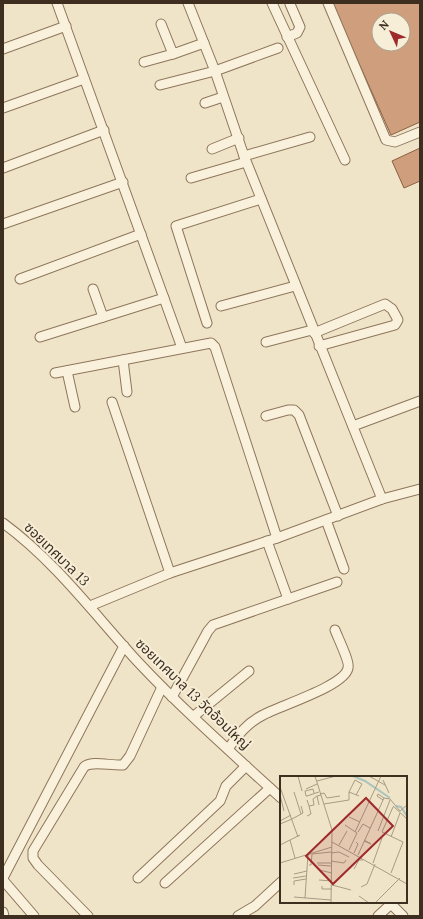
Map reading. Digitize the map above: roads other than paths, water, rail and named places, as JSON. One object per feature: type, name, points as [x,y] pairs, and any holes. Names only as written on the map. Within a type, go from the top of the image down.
[{"type":"street","points":[[57,3],[182,348]]},
{"type":"street","points":[[272,3],[345,160]]},
{"type":"street","points":[[328,3],[386,140],[395,142],[420,132]]},
{"type":"street","points":[[192,4],[204,43],[239,138],[245,159],[313,332],[382,499]]},
{"type":"street","points":[[287,37],[297,33],[300,27],[290,4]]},
{"type":"street","points":[[162,24],[173,54]]},
{"type":"street","points":[[3,49],[66,26]]},
{"type":"street","points":[[144,62],[204,43]]},
{"type":"street","points":[[160,86],[215,72],[278,48]]},
{"type":"street","points":[[3,108],[84,79]]},
{"type":"street","points":[[205,103],[223,97]]},
{"type":"street","points":[[3,168],[104,130]]},
{"type":"street","points":[[191,178],[310,137]]},
{"type":"street","points":[[212,149],[239,138]]},
{"type":"street","points":[[3,224],[123,182]]},
{"type":"street","points":[[207,323],[176,226],[261,199]]},
{"type":"street","points":[[20,279],[141,234]]},
{"type":"street","points":[[221,306],[295,286]]},
{"type":"street","points":[[93,289],[103,317]]},
{"type":"street","points":[[40,337],[164,298]]},
{"type":"street","points":[[266,342],[313,332],[385,304],[392,309],[398,320],[395,325],[319,346]]},
{"type":"street","points":[[56,373],[211,343],[214,347],[277,538]]},
{"type":"street","points":[[123,360],[127,392]]},
{"type":"street","points":[[67,371],[75,407]]},
{"type":"street","points":[[353,426],[420,401]]},
{"type":"street","points":[[112,402],[170,573]]},
{"type":"street","points":[[266,416],[288,410],[294,410],[299,415],[338,516]]},
{"type":"street","points":[[90,606],[170,573],[277,538],[382,499],[420,489]]},
{"type":"street","points":[[326,520],[344,569]]},
{"type":"street","name":"ซอยเทศบาล 13","points":[[3,523],[42,556],[90,606]]},
{"type":"street","points":[[267,541],[288,599]]},
{"type":"street","points":[[172,696],[208,631],[213,625],[338,582]]},
{"type":"street","name":"ซอยเทศบาล 13 วัดอ้อมใหญ่","points":[[90,606],[162,687],[280,797]]},
{"type":"street","points":[[228,749],[240,732],[262,715],[322,690],[339,680],[346,672],[348,665],[335,630]]},
{"type":"street","points":[[34,916],[3,879],[124,646]]},
{"type":"street","points":[[194,716],[248,671]]},
{"type":"street","points":[[88,916],[38,865],[33,858],[33,851],[84,767],[93,763],[111,766],[122,765],[130,756],[162,687]]},
{"type":"street","points":[[138,878],[220,801],[226,786],[246,766]]},
{"type":"street","points":[[165,883],[270,788]]},
{"type":"street","points":[[238,916],[256,906],[280,883]]},
{"type":"street","points":[[378,916],[390,903],[404,916]]},
{"type":"street","points":[[3,912],[4,916]]}]
